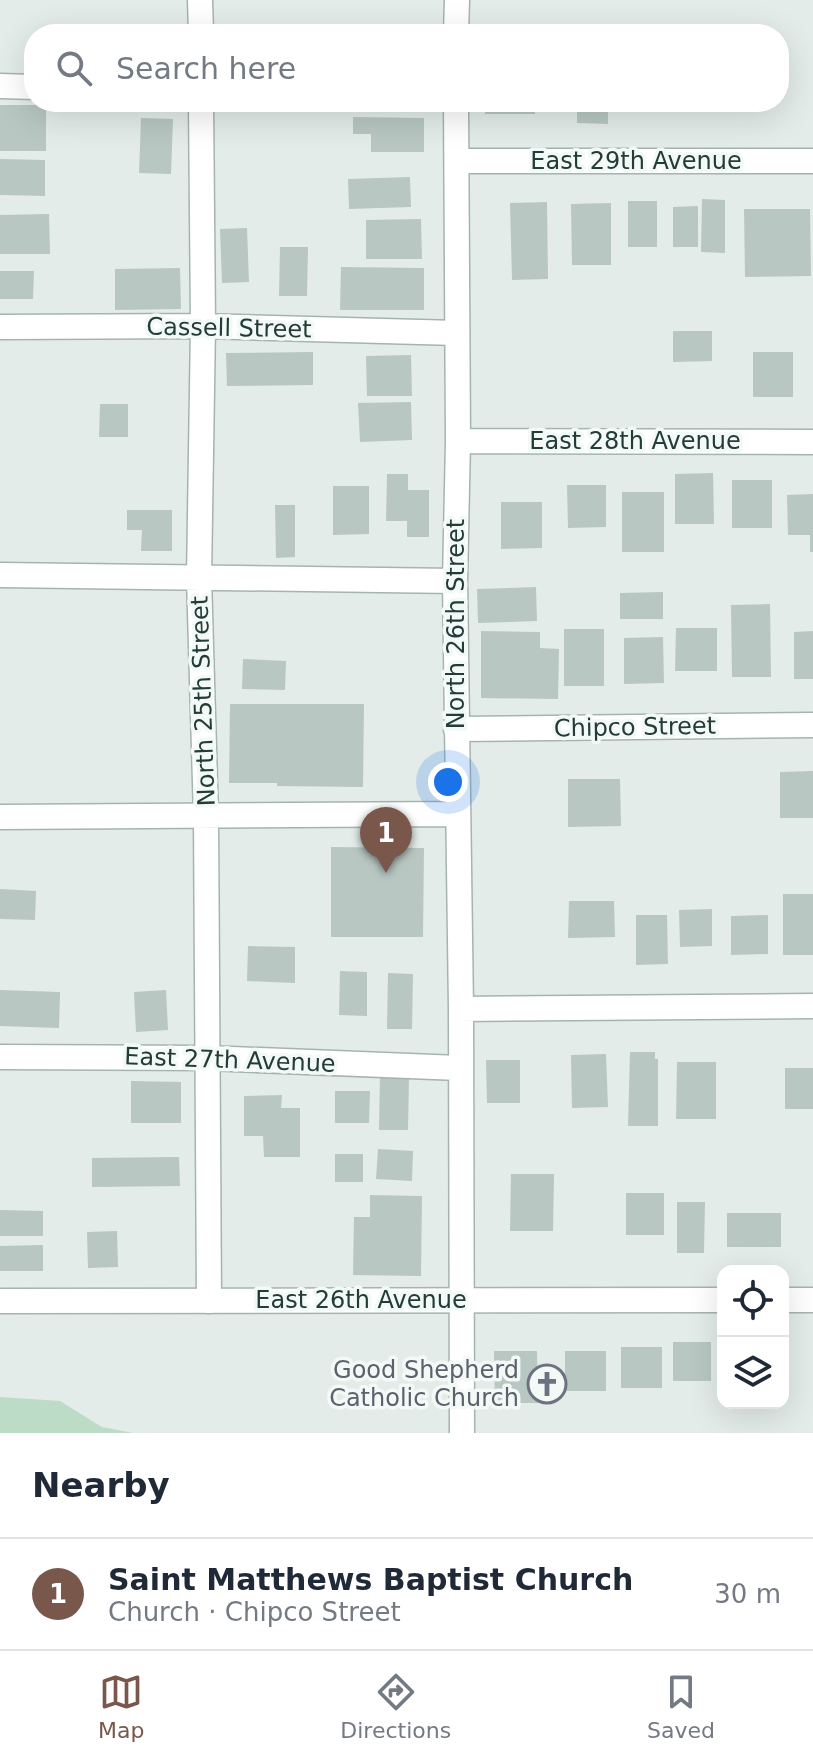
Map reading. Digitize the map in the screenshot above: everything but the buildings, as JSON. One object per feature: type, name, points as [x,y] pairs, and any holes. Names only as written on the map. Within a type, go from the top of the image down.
[{"type":"street","points":[[200,0],[201,24]]},
{"type":"street","points":[[456,24],[457,0]]},
{"type":"street","points":[[0,86],[24,87]]},
{"type":"street","name":"North 25th Street","points":[[201,112],[203,326],[199,578],[206,817],[209,1301]]},
{"type":"street","name":"North 26th Street","points":[[456,112],[458,441],[455,581],[461,1009],[462,1433]]},
{"type":"street","name":"East 29th Avenue","points":[[458,161],[813,161]]},
{"type":"street","name":"Cassell Street","points":[[0,327],[203,326],[457,333]]},
{"type":"street","name":"East 28th Avenue","points":[[458,441],[813,442]]},
{"type":"street","points":[[0,575],[455,581]]},
{"type":"street","name":"Chipco Street","points":[[456,729],[813,725]]},
{"type":"street","points":[[0,817],[457,814]]},
{"type":"street","points":[[461,1009],[813,1006]]},
{"type":"street","name":"East 27th Avenue","points":[[0,1057],[207,1058],[459,1068]]},
{"type":"street","name":"East 26th Avenue","points":[[0,1301],[717,1300]]},
{"type":"street","points":[[789,1300],[813,1300]]},
{"type":"green space","points":[[0,1397],[60,1401],[102,1427],[133,1433],[0,1433]]},
{"type":"place","name":"Saint Matthews Baptist Church","points":[[386,873]]},
{"type":"place","name":"Good Shepherd Catholic Church","points":[[547,1384]]}]
